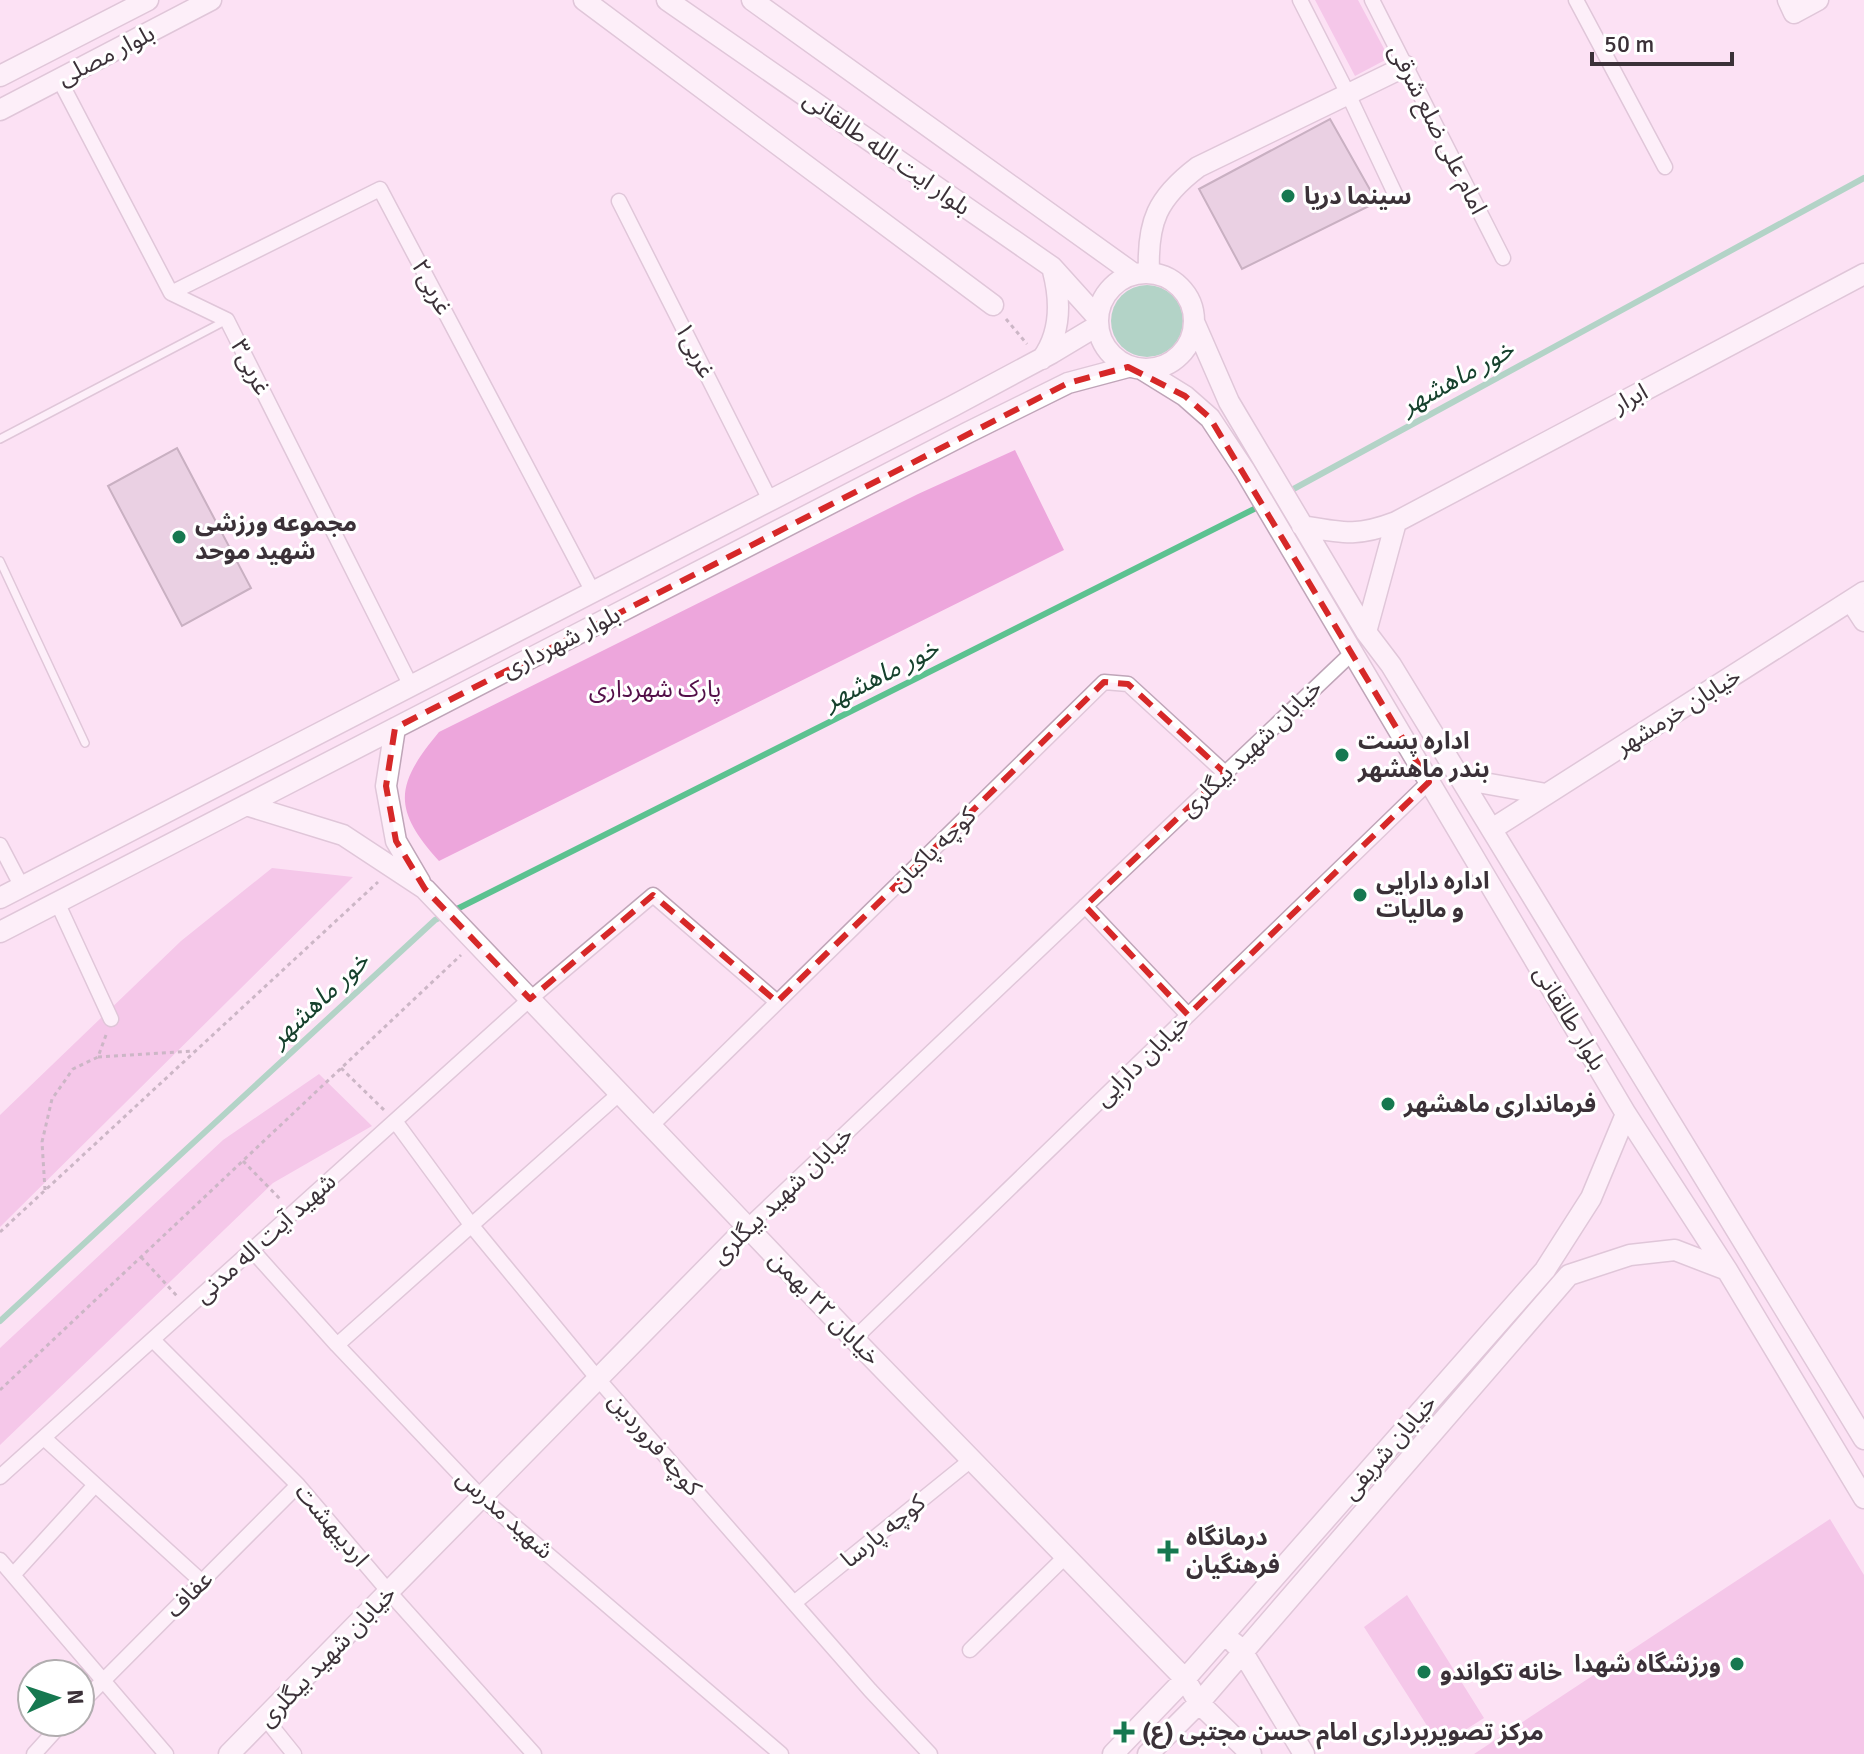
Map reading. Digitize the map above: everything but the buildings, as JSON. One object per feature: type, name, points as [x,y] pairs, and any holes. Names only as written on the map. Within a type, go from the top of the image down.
[{"type":"main road","name":"بلوار مصلی","points":[[0,76],[148,0]]},
{"type":"main road","name":"بلوار مصلی","points":[[0,110],[211,0]]},
{"type":"main road","points":[[584,0],[993,305]]},
{"type":"main road","name":"بلوار ایت الله طالقانی","points":[[667,0],[1052,267],[1097,322]]},
{"type":"main road","name":"بلوار ایت الله طالقانی","points":[[752,0],[1141,273]]},
{"type":"main road","points":[[1791,6],[1818,0]]},
{"type":"main road","points":[[1141,273],[1156,211],[1174,185],[1198,167],[1406,66]]},
{"type":"main road","points":[[1041,359],[1052,345],[1057,320],[1059,294],[1052,267]]},
{"type":"main road","points":[[1141,273],[1164,276],[1187,295],[1195,324],[1229,402],[1263,460],[1295,528],[1245,471],[1210,418],[1185,396],[1115,359],[1105,348],[1097,322],[1101,303],[1108,290],[1120,280],[1141,273]]},
{"type":"main road","name":"ابرار","points":[[1295,528],[1347,534],[1370,532],[1396,522],[1864,274]]},
{"type":"main road","name":"بلوار شهرداری","points":[[0,898],[953,406],[1041,359],[1097,322]]},
{"type":"main road","points":[[1135,368],[1158,369],[1172,363],[1183,353],[1195,324]]},
{"type":"main road","name":"بلوار شهرداری","points":[[0,932],[967,433],[1068,383],[1135,368]]},
{"type":"main road","points":[[953,406],[967,433]]},
{"type":"main road","points":[[1366,632],[1396,522]]},
{"type":"main road","name":"بلوار طالقانی","points":[[1295,528],[1391,665],[1864,1439]]},
{"type":"main road","name":"بلوار طالقانی","points":[[1295,528],[1352,653],[1626,1114],[1727,1270],[1864,1498]]},
{"type":"main road","points":[[1858,597],[1864,621]]},
{"type":"main road","name":"خیابان خرمشهر","points":[[1492,829],[1858,597]]},
{"type":"main road","points":[[395,728],[386,786],[396,841],[425,889]]},
{"type":"main road","points":[[1461,779],[1546,794]]},
{"type":"main road","points":[[246,805],[343,835],[425,889]]},
{"type":"main road","name":"خیابان ۲۲ بهمن","points":[[425,889],[854,1339],[1185,1679],[1199,1703],[1251,1754]]},
{"type":"main road","name":"خیابان شریفی","points":[[1113,1754],[1185,1679],[1545,1270],[1591,1198],[1626,1114]]},
{"type":"main road","name":"خیابان شهید بیگلری","points":[[229,1754],[747,1227]]},
{"type":"main road","name":"خیابان شریفی","points":[[1148,1754],[1199,1703],[1569,1275],[1630,1255],[1675,1250],[1727,1270]]},
{"type":"main road","points":[[1440,1389],[1457,1404]]},
{"type":"main road","points":[[1225,1633],[1242,1651],[1304,1754]]},
{"type":"street","points":[[1300,0],[1397,198]]},
{"type":"street","name":"امام علی ضلع شرقی","points":[[1372,0],[1503,258]]},
{"type":"street","points":[[1576,0],[1665,167]]},
{"type":"street","points":[[59,79],[171,293]]},
{"type":"street","name":"۲غربی","points":[[171,293],[380,189],[593,592]]},
{"type":"street","name":"۱غربی","points":[[619,201],[770,500]]},
{"type":"street","name":"۳غربی","points":[[171,293],[227,320],[411,686]]},
{"type":"street","name":"خیابان شهید بیگلری","points":[[747,1227],[1352,653]]},
{"type":"street","name":"کوچه پاکبان","points":[[651,1126],[1104,682],[1128,684],[1225,773]]},
{"type":"street","name":"خیابان دارایی","points":[[854,1339],[1429,782]]},
{"type":"street","points":[[0,845],[22,887]]},
{"type":"street","name":"شهید آیت اله مدنی","points":[[0,1477],[530,999],[653,895],[777,1002]]},
{"type":"street","points":[[57,902],[111,1019]]},
{"type":"street","points":[[1085,906],[1188,1015]]},
{"type":"street","points":[[337,1345],[620,1093]]},
{"type":"street","name":"کوچه فروردین","points":[[395,1121],[472,1226],[598,1379],[930,1754]]},
{"type":"street","name":"شهید مدرس","points":[[252,1250],[482,1498],[781,1754]]},
{"type":"street","name":"اردیبهشت","points":[[153,1340],[298,1485],[534,1754]]},
{"type":"street","points":[[44,1438],[201,1581]]},
{"type":"street","name":"کوچه پارسا","points":[[794,1603],[971,1460]]},
{"type":"street","points":[[13,1575],[95,1485]]},
{"type":"street","name":"عفاف","points":[[96,1686],[298,1485]]},
{"type":"street","points":[[970,1650],[1066,1556]]},
{"type":"street","points":[[0,1560],[166,1754]]},
{"type":"street","points":[[265,1718],[294,1754]]},
{"type":"street","points":[[34,1754],[48,1738]]},
{"type":"lane","points":[[0,439],[227,320]]},
{"type":"lane","points":[[0,561],[85,743]]},
{"type":"path","points":[[993,305],[1041,359]]},
{"type":"path","points":[[0,1232],[392,868]]},
{"type":"path","points":[[0,1390],[341,1068],[472,938]]},
{"type":"path","points":[[98,1057],[111,1019]]},
{"type":"path","points":[[45,1190],[42,1142],[52,1099],[73,1069],[98,1057],[195,1051]]},
{"type":"path","points":[[341,1068],[395,1121]]},
{"type":"path","points":[[243,1161],[293,1213]]},
{"type":"path","points":[[141,1257],[188,1308]]},
{"type":"highlighted area","points":[[1128,367],[1185,396],[1210,418],[1429,782],[1188,1015],[1085,906],[1225,773],[1128,684],[1104,682],[777,1002],[653,895],[530,999],[425,889],[396,841],[386,786],[395,728],[1068,383]]},
{"type":"green space","points":[[1315,0],[1358,0],[1389,58],[1355,76]]},
{"type":"green space","name":"پارک شهرداری","points":[[1015,450],[1064,550],[439,861],[413,826],[405,797],[407,782],[439,732],[918,494]]},
{"type":"green space","points":[[272,868],[353,877],[0,1227],[0,1115],[181,941]]},
{"type":"green space","points":[[319,1074],[372,1126],[273,1183],[0,1445],[0,1348],[223,1140]]},
{"type":"green space","name":"ورزشگاه شهدا","points":[[1830,1519],[1864,1575],[1864,1754],[1474,1754]]},
{"type":"green space","name":"خانه تکواندو","points":[[1407,1595],[1484,1718],[1440,1746],[1364,1627]]},
{"type":"shaded area","points":[[1147,285],[1167,291],[1177,301],[1183,321],[1177,341],[1167,351],[1147,357],[1127,351],[1117,341],[1111,321],[1117,301],[1127,291]]},
{"type":"waterway","name":"خور ماهشهر","points":[[0,1321],[435,920],[1288,492],[1864,178]]},
{"type":"place","name":"سینما دریا","points":[[1288,196]]},
{"type":"place","name":"مجموعه ورزشی شهید موحد","points":[[179,537]]},
{"type":"place","name":"اداره پست بندر ماهشهر","points":[[1342,755]]},
{"type":"place","name":"اداره دارایی و مالیات","points":[[1360,895]]},
{"type":"place","name":"فرمانداری ماهشهر","points":[[1388,1104]]},
{"type":"place","name":"درمانگاه فرهنگیان","points":[[1168,1551]]},
{"type":"place","name":"ورزشگاه شهدا","points":[[1737,1664]]},
{"type":"place","name":"خانه تکواندو","points":[[1424,1672]]},
{"type":"place","name":"مرکز تصویربرداری امام حسن مجتبی (ع)","points":[[1124,1732]]}]
